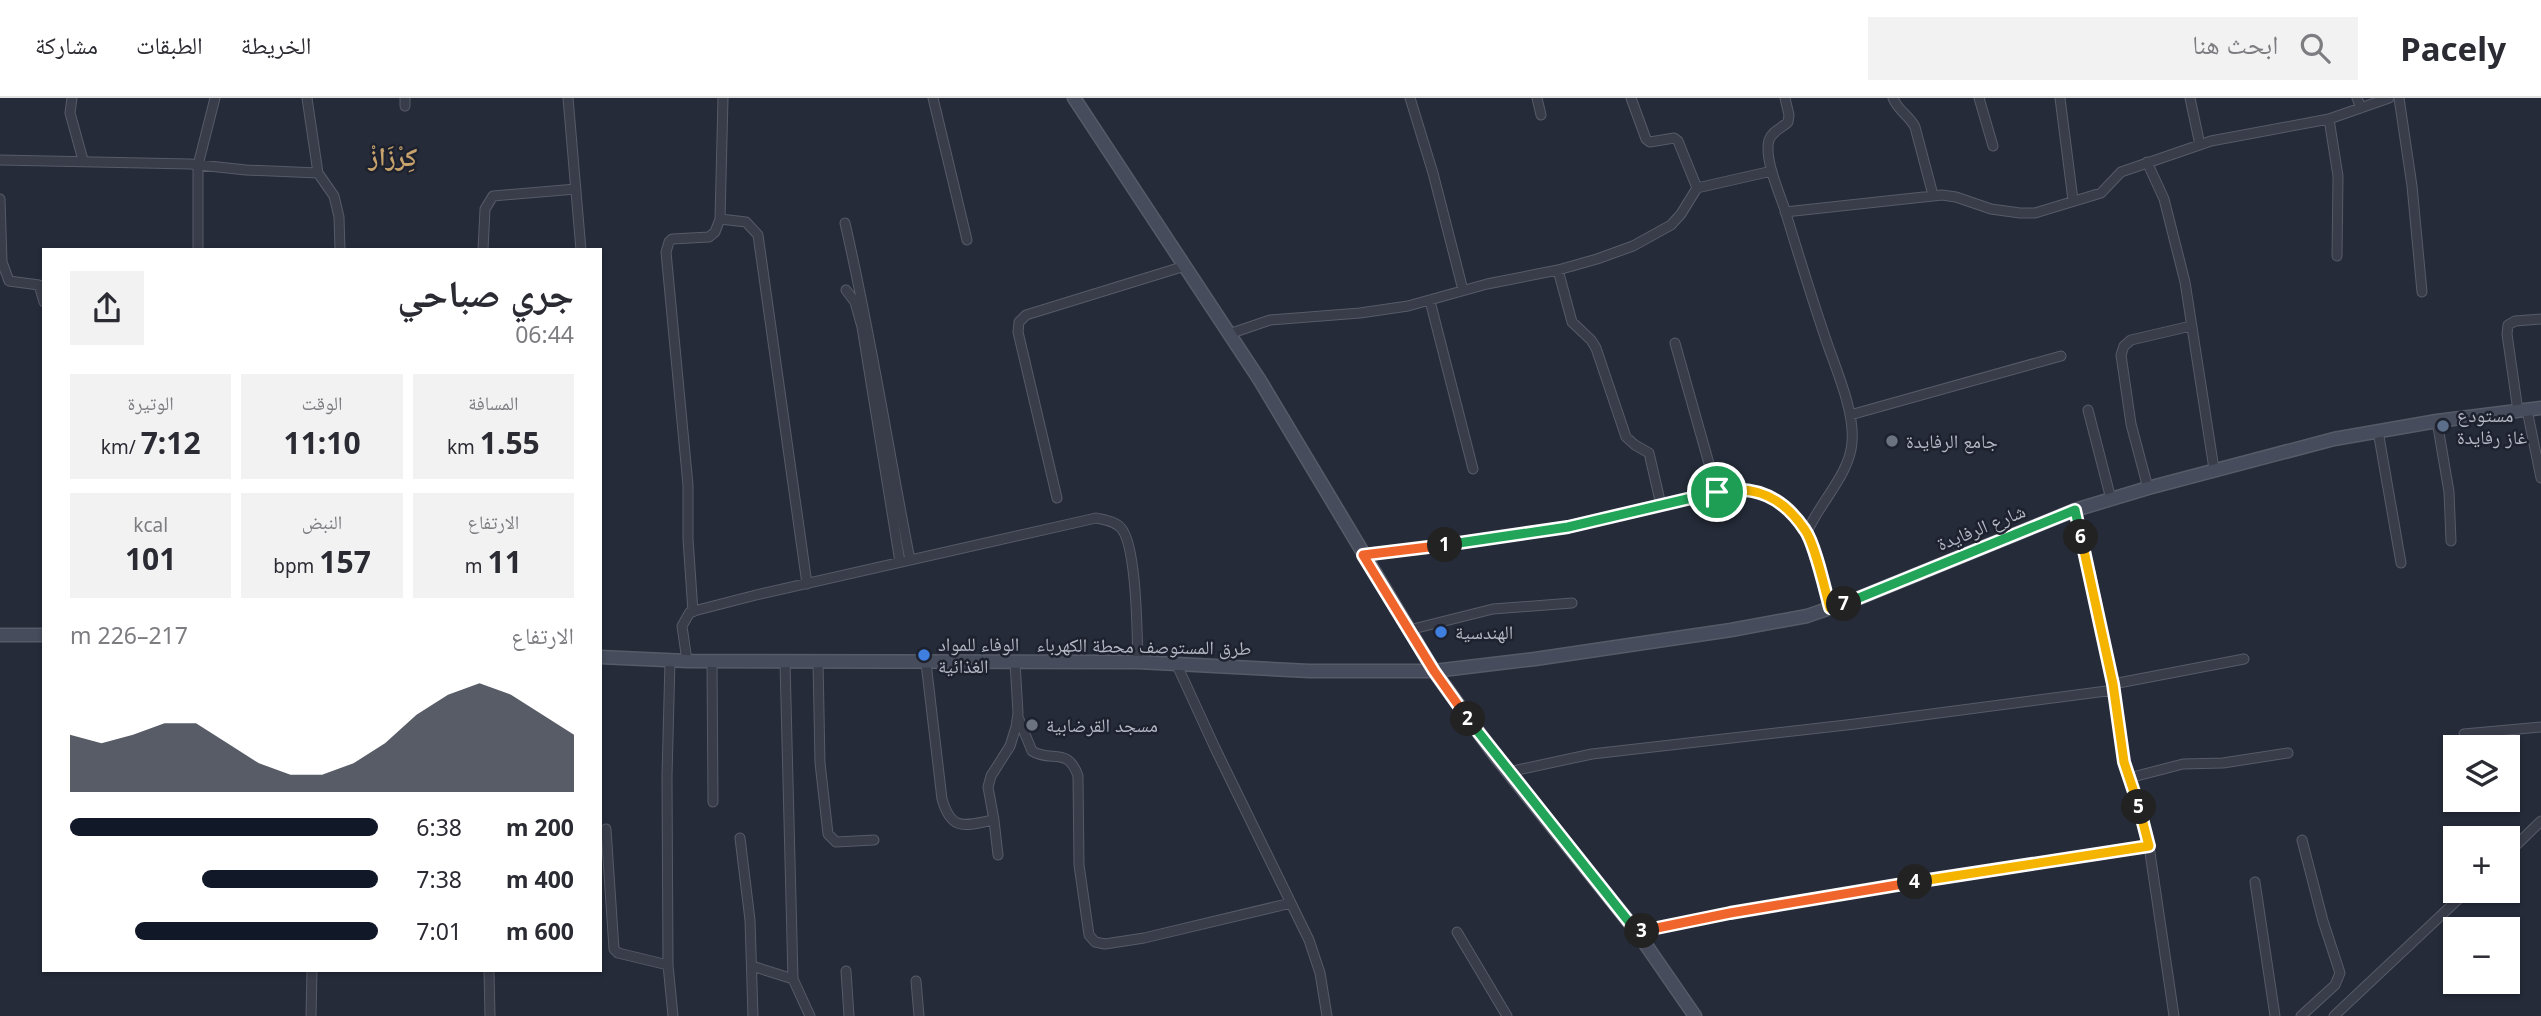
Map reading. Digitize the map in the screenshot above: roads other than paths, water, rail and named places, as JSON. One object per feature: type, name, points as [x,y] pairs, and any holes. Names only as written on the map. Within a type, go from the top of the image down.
[{"type":"street","points":[[72,98],[70,113],[83,160]]},
{"type":"street","points":[[198,248],[198,165],[215,98]]},
{"type":"street","points":[[307,98],[318,173],[334,196],[339,217],[340,248]]},
{"type":"street","points":[[568,98],[581,248]]},
{"type":"street","points":[[693,612],[688,485],[666,252],[668,242],[673,239],[709,237],[715,232],[720,219],[723,98]]},
{"type":"street","points":[[933,98],[967,240]]},
{"type":"street","points":[[1074,98],[1289,428],[1434,671],[1508,772],[1637,932],[1695,1016]]},
{"type":"street","points":[[1410,98],[1433,173],[1463,290]]},
{"type":"street","points":[[1537,98],[1541,115]]},
{"type":"street","points":[[1631,98],[1646,139],[1650,142],[1674,138],[1678,141],[1697,188]]},
{"type":"street","points":[[1785,98],[1788,122],[1774,131],[1768,143],[1772,171],[1850,415],[1853,441],[1849,459],[1840,478],[1814,515],[1807,532]]},
{"type":"street","points":[[1893,98],[1897,108],[1912,121],[1933,195]]},
{"type":"street","points":[[1979,98],[1993,146]]},
{"type":"street","points":[[2060,98],[2073,200]]},
{"type":"street","points":[[2190,98],[2200,145]]},
{"type":"street","points":[[2357,98],[2361,108]]},
{"type":"street","points":[[1785,212],[1933,195],[1956,197],[1991,209],[2035,213],[2101,193],[2121,173],[2147,162],[2251,132],[2329,119],[2389,98]]},
{"type":"street","points":[[2399,98],[2423,292]]},
{"type":"street","points":[[2329,119],[2338,176],[2337,256]]},
{"type":"street","points":[[0,160],[83,160],[318,173]]},
{"type":"street","points":[[2147,162],[2164,199],[2185,282],[2214,469]]},
{"type":"street","points":[[1229,334],[1270,320],[1360,313],[1430,301],[1463,290],[1558,270],[1621,251],[1656,234],[1671,225],[1681,214],[1697,188],[1772,171]]},
{"type":"street","points":[[482,248],[485,209],[493,196],[576,189]]},
{"type":"street","points":[[0,199],[2,262],[9,281],[39,285],[42,295]]},
{"type":"street","points":[[720,219],[746,222],[758,235],[807,584]]},
{"type":"street","points":[[845,223],[866,315],[905,561]]},
{"type":"street","points":[[1057,498],[1018,332],[1019,322],[1026,315],[1185,266]]},
{"type":"street","points":[[1558,270],[1572,322],[1596,348],[1626,437],[1649,453],[1661,505]]},
{"type":"street","points":[[846,290],[855,302],[862,327],[905,561]]},
{"type":"street","points":[[1430,301],[1473,469]]},
{"type":"street","points":[[2541,319],[2515,321],[2508,325],[2507,334],[2541,478]]},
{"type":"street","points":[[2148,488],[2129,414],[2121,355],[2123,346],[2132,341],[2191,326]]},
{"type":"street","points":[[1675,343],[1717,492]]},
{"type":"street","points":[[1850,415],[2061,356]]},
{"type":"street","name":"شارع الرفايدة","points":[[1434,671],[1535,659],[1779,622],[1830,608],[2075,510],[2214,469],[2334,439],[2437,421],[2541,408]]},
{"type":"street","points":[[2088,410],[2111,499]]},
{"type":"street","points":[[2437,421],[2448,492],[2451,541]]},
{"type":"street","points":[[2378,431],[2401,563]]},
{"type":"street","points":[[1363,555],[1540,532],[1717,492],[1744,489],[1757,491],[1784,506],[1807,532],[1830,608]]},
{"type":"street","points":[[2075,510],[2113,687],[2124,762],[2149,846],[2174,1016]]},
{"type":"street","points":[[687,662],[682,626],[684,618],[693,612],[1072,522],[1096,519],[1112,521],[1120,526],[1125,535],[1133,581],[1138,662]]},
{"type":"street","points":[[1409,630],[1493,609],[1572,603]]},
{"type":"street","points":[[0,635],[42,635]]},
{"type":"street","name":"طرق المستوصف محطة الكهرباء","points":[[602,657],[687,662],[1138,662],[1309,671],[1434,671]]},
{"type":"street","points":[[1508,772],[1592,754],[1855,724],[2113,687],[2244,659]]},
{"type":"street","points":[[670,661],[667,776],[668,965],[673,1016]]},
{"type":"street","points":[[712,662],[713,802]]},
{"type":"street","points":[[785,662],[793,979],[810,1016]]},
{"type":"street","points":[[818,662],[820,763],[828,834],[836,842],[874,840]]},
{"type":"street","points":[[998,855],[988,787],[991,776],[1010,746],[1018,717],[1015,662]]},
{"type":"street","points":[[926,663],[946,814],[953,822],[962,826],[994,820]]},
{"type":"street","points":[[1177,663],[1315,956],[1327,1016]]},
{"type":"street","points":[[1018,717],[1032,751],[1039,755],[1060,756],[1075,766],[1078,776],[1079,865],[1089,934],[1095,942],[1105,944],[1144,938],[1290,903]]},
{"type":"street","points":[[2464,734],[2541,727]]},
{"type":"street","points":[[2129,778],[2183,764],[2223,763],[2288,752]]},
{"type":"street","points":[[2520,841],[2541,821]]},
{"type":"street","points":[[606,829],[614,949],[618,953],[668,965]]},
{"type":"street","points":[[740,838],[750,920],[752,1016]]},
{"type":"street","points":[[2301,840],[2340,974],[2335,985],[2301,1016]]},
{"type":"street","points":[[1637,932],[1767,906],[2149,846]]},
{"type":"street","points":[[2255,882],[2275,1016]]},
{"type":"street","points":[[2334,1016],[2455,903]]},
{"type":"street","points":[[1457,932],[1507,1016]]},
{"type":"street","points":[[752,966],[793,979]]},
{"type":"street","points":[[846,971],[849,1016]]},
{"type":"street","points":[[312,972],[312,1016]]},
{"type":"street","points":[[489,972],[490,1016]]},
{"type":"street","points":[[916,981],[919,1016]]},
{"type":"place","name":"مستودع غاز رفايدة","points":[[2443,426]]},
{"type":"place","name":"جامع الرفايدة","points":[[1892,441]]},
{"type":"place","name":"الهندسية","points":[[1441,632]]},
{"type":"place","name":"الوفاء للمواد الغذائية","points":[[924,655]]},
{"type":"place","name":"مسجد القرضابية","points":[[1032,725]]},
{"type":"district","name":"كِرْزَازْ","points":[[393,157]]}]
